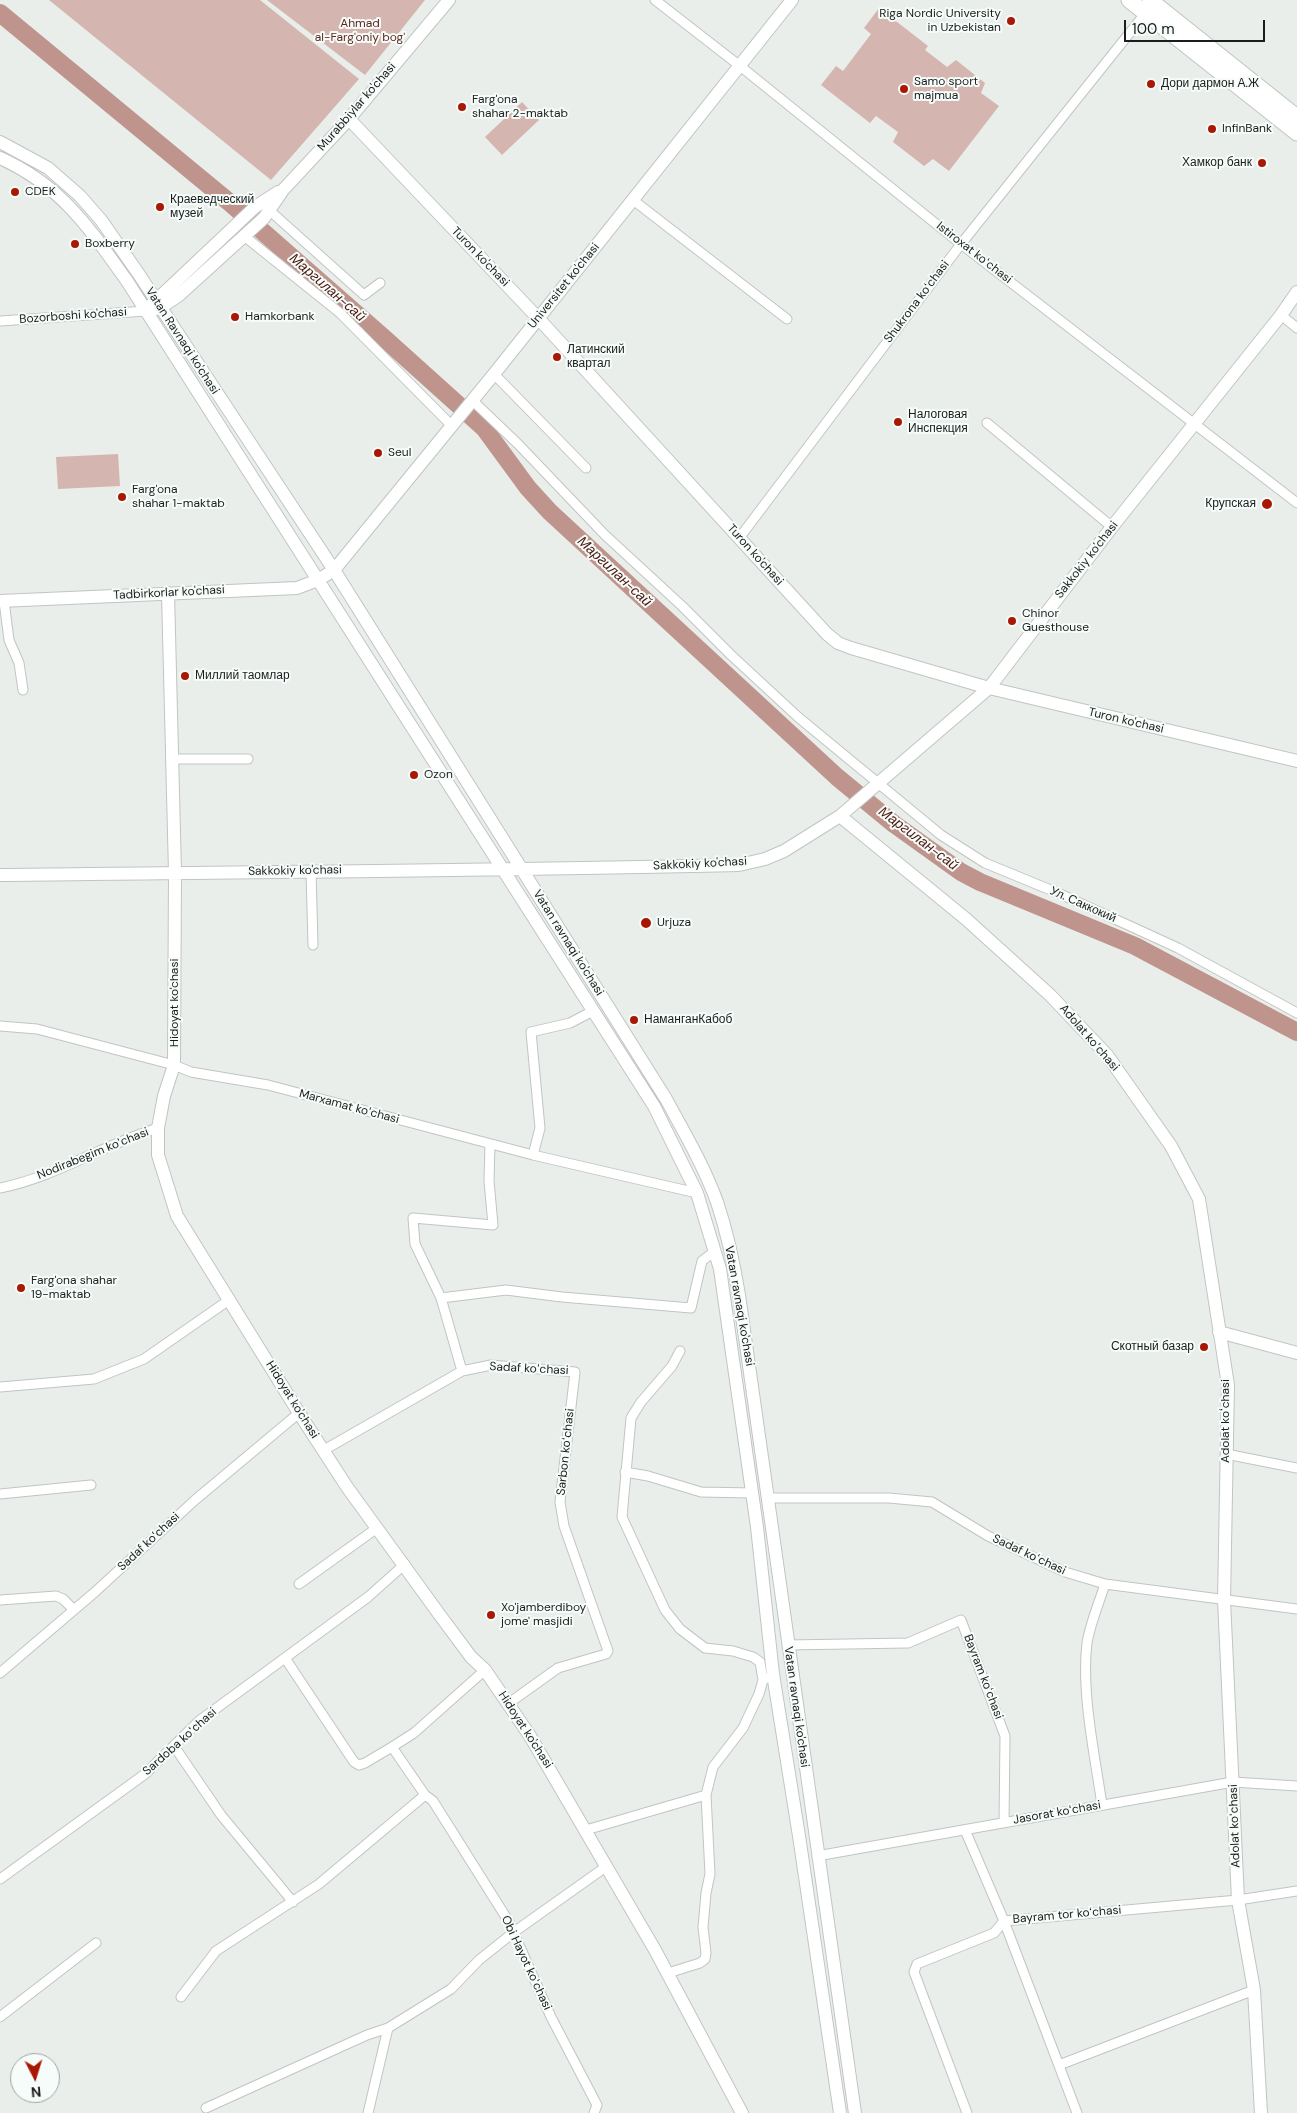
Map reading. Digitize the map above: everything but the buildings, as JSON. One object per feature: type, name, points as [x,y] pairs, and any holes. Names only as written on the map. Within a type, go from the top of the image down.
[{"type":"main road","points":[[1129,0],[1151,4],[1297,117]]},
{"type":"main road","points":[[1151,4],[1297,133]]},
{"type":"street","name":"Murabbiylar ko'chasi","points":[[146,311],[157,304],[178,296],[244,230],[267,214],[283,190],[349,119],[449,0]]},
{"type":"street","name":"Istiroxat koʻchasi","points":[[655,0],[961,244],[1297,503]]},
{"type":"street","name":"Universitet ko'chasi","points":[[334,570],[494,374],[792,0]]},
{"type":"street","name":"Shukrona koʻchasi","points":[[740,537],[961,244],[1151,4]]},
{"type":"street","name":"Turon ko'chasi","points":[[349,119],[538,318],[827,634],[838,643],[989,688],[1297,761]]},
{"type":"street","name":"Vatan Ravnaqi ko'chasi","points":[[0,142],[48,168],[80,196],[101,220],[334,570]]},
{"type":"street","name":"Vatan Ravnaqi ko'chasi","points":[[0,158],[40,180],[70,206],[90,228],[146,311],[318,580]]},
{"type":"street","name":"Murabbiylar ko'chasi","points":[[244,230],[254,207],[283,190]]},
{"type":"street","points":[[633,200],[787,319]]},
{"type":"street","points":[[267,214],[364,295],[380,283]]},
{"type":"street","points":[[244,230],[340,313],[452,426]]},
{"type":"street","name":"Sakkokiy ko'chasi","points":[[0,875],[522,870],[739,865],[765,859],[784,851],[840,816],[989,688],[1112,527],[1281,315],[1297,292]]},
{"type":"street","name":"Bozorboshi ko'chasi","points":[[0,321],[146,311]]},
{"type":"street","points":[[1281,315],[1297,328]]},
{"type":"street","points":[[494,374],[586,468]]},
{"type":"street","name":"Ул. Саккокий","points":[[472,401],[518,444],[605,535],[682,606],[731,655],[798,717],[941,835],[985,863],[1058,893],[1178,948],[1297,1013]]},
{"type":"street","points":[[987,423],[1112,527]]},
{"type":"street","name":"Tadbirkorlar ko'chasi","points":[[2,601],[297,588],[318,580],[334,570]]},
{"type":"street","name":"Vatan ravnaqi ko'chasi","points":[[334,570],[666,1098],[701,1166],[716,1201],[734,1266],[854,2113]]},
{"type":"street","name":"Vatan ravnaqi ko'chasi","points":[[318,580],[654,1106],[697,1193],[715,1251],[724,1297],[757,1527],[768,1677],[799,1836],[840,2113]]},
{"type":"street","name":"Hidoyat ko'chasi","points":[[168,593],[175,873],[174,1065],[164,1096],[158,1128],[158,1155],[178,1216],[299,1413],[324,1450],[377,1528],[466,1650],[485,1670],[530,1736],[668,1973],[742,2113]]},
{"type":"street","points":[[2,601],[9,640],[19,663],[23,690]]},
{"type":"street","points":[[172,759],[248,759]]},
{"type":"street","name":"Adolat koʻchasi","points":[[840,816],[966,919],[1050,994],[1107,1055],[1171,1146],[1199,1199],[1228,1385],[1224,1600],[1238,1900],[1254,1990],[1261,2113]]},
{"type":"street","points":[[312,871],[313,945]]},
{"type":"street","points":[[533,1155],[540,1128],[531,1032],[570,1023],[593,1010]]},
{"type":"street","name":"Marxamat koʻchasi","points":[[0,1026],[37,1029],[174,1065],[190,1072],[268,1085],[533,1155],[697,1193]]},
{"type":"street","name":"Nodirabegim koʻchasi","points":[[0,1188],[50,1173],[133,1136],[158,1128]]},
{"type":"street","points":[[462,1371],[441,1298],[415,1244],[413,1218],[493,1225],[489,1180],[490,1144]]},
{"type":"street","points":[[441,1298],[506,1290],[562,1297],[691,1308],[702,1261],[715,1251]]},
{"type":"street","points":[[0,1387],[94,1379],[144,1359],[229,1300]]},
{"type":"street","points":[[1219,1332],[1297,1353]]},
{"type":"street","points":[[668,1973],[700,1963],[706,1954],[703,1927],[710,1874],[706,1795],[713,1767],[743,1728],[768,1677],[760,1662],[753,1657],[733,1651],[705,1648],[680,1629],[665,1610],[622,1517],[631,1418],[640,1402],[672,1366],[680,1351]]},
{"type":"street","name":"Sadaf koʻchasi","points":[[324,1450],[462,1371],[491,1365],[575,1372]]},
{"type":"street","name":"Sarbon koʻchasi","points":[[509,1703],[558,1668],[606,1654],[608,1651],[564,1526],[560,1502],[575,1372]]},
{"type":"street","name":"Sadaf koʻchasi","points":[[0,1673],[74,1610],[195,1500],[299,1413]]},
{"type":"street","points":[[1226,1454],[1297,1468]]},
{"type":"street","points":[[625,1472],[648,1476],[701,1492],[752,1494]]},
{"type":"street","points":[[0,1494],[91,1485]]},
{"type":"street","name":"Sadaf koʻchasi","points":[[768,1498],[889,1498],[932,1502],[988,1536],[1026,1555],[1065,1572],[1105,1584],[1297,1609]]},
{"type":"street","points":[[757,1527],[772,1525]]},
{"type":"street","points":[[299,1584],[377,1528]]},
{"type":"street","name":"Sardoba koʻchasi","points":[[0,1879],[145,1774],[199,1721],[368,1596],[405,1564]]},
{"type":"street","points":[[1102,1805],[1087,1696],[1086,1668],[1087,1642],[1105,1584]]},
{"type":"street","points":[[0,1600],[56,1596],[63,1599],[74,1610]]},
{"type":"street","name":"Bayram koʻchasi","points":[[787,1645],[908,1643],[961,1620],[1006,1736],[1004,1823]]},
{"type":"street","points":[[285,1658],[354,1762],[359,1765],[414,1733],[485,1670]]},
{"type":"street","points":[[174,1746],[222,1815],[293,1902]]},
{"type":"street","name":"Obi Hayot koʻchasi","points":[[392,1746],[425,1795],[433,1801],[514,1932],[551,2018],[596,2104],[594,2113]]},
{"type":"street","name":"Jasorat koʻchasi","points":[[817,1856],[1233,1782],[1297,1786]]},
{"type":"street","points":[[181,1997],[216,1950],[319,1884],[425,1795]]},
{"type":"street","points":[[586,1830],[706,1795]]},
{"type":"street","points":[[965,1830],[1004,1921],[1077,2113]]},
{"type":"street","points":[[206,2108],[367,2035],[388,2028],[451,1988],[479,1960],[514,1932],[606,1866]]},
{"type":"street","name":"Bayram tor koʻchasi","points":[[967,2113],[914,1972],[917,1964],[994,1933],[1004,1921],[1238,1900],[1297,1891]]},
{"type":"street","points":[[0,2017],[96,1943]]},
{"type":"street","points":[[1059,2064],[1254,1990]]},
{"type":"street","points":[[368,2113],[388,2028]]},
{"type":"green space","points":[[49,0],[260,0],[359,79],[271,180]]},
{"type":"green space","name":"Ahmad al-Farg'oniy bog'","points":[[267,0],[425,0],[365,75]]},
{"type":"green space","name":"Samo sport majmua","points":[[879,8],[928,46],[925,50],[947,67],[956,60],[985,83],[981,93],[999,106],[949,171],[933,159],[924,166],[893,142],[898,132],[876,116],[870,123],[821,85],[836,66],[843,71],[871,34],[864,28]]},
{"type":"green space","points":[[522,102],[539,120],[502,155],[485,137]]},
{"type":"green space","points":[[118,454],[120,486],[58,489],[56,457]]},
{"type":"waterway","name":"Маргилан-сай","points":[[0,13],[229,202],[484,428],[528,488],[550,512],[837,777],[894,824],[961,872],[980,882],[1135,946],[1297,1032]]},
{"type":"place","name":"Riga Nordic University in Uzbekistan","points":[[1011,21]]},
{"type":"place","name":"Дори дармон А.Ж","points":[[1151,84]]},
{"type":"place","name":"Samo sport majmua","points":[[904,89]]},
{"type":"place","name":"Farg'ona shahar 2-maktab","points":[[462,107]]},
{"type":"place","name":"InfinBank","points":[[1212,129]]},
{"type":"place","name":"Хамкор банк","points":[[1262,163]]},
{"type":"place","name":"CDEK","points":[[15,192]]},
{"type":"place","name":"Краеведческий музей","points":[[160,207]]},
{"type":"place","name":"Boxberry","points":[[75,244]]},
{"type":"place","name":"Hamkorbank","points":[[235,317]]},
{"type":"place","name":"Латинский квартал","points":[[557,357]]},
{"type":"place","name":"Налоговая Инспекция","points":[[898,422]]},
{"type":"place","name":"Seul","points":[[378,453]]},
{"type":"place","name":"Farg'ona shahar 1-maktab","points":[[122,497]]},
{"type":"place","name":"Крупская","points":[[1267,504]]},
{"type":"place","name":"Chinor Guesthouse","points":[[1012,621]]},
{"type":"place","name":"Миллий таомлар","points":[[185,676]]},
{"type":"place","name":"Ozon","points":[[414,775]]},
{"type":"place","name":"Urjuza","points":[[646,923]]},
{"type":"place","name":"НаманганКабоб","points":[[634,1020]]},
{"type":"place","name":"Farg'ona shahar 19-maktab","points":[[21,1288]]},
{"type":"place","name":"Скотный базар","points":[[1204,1347]]},
{"type":"place","name":"Xo'jamberdiboy jome' masjidi","points":[[491,1615]]}]
